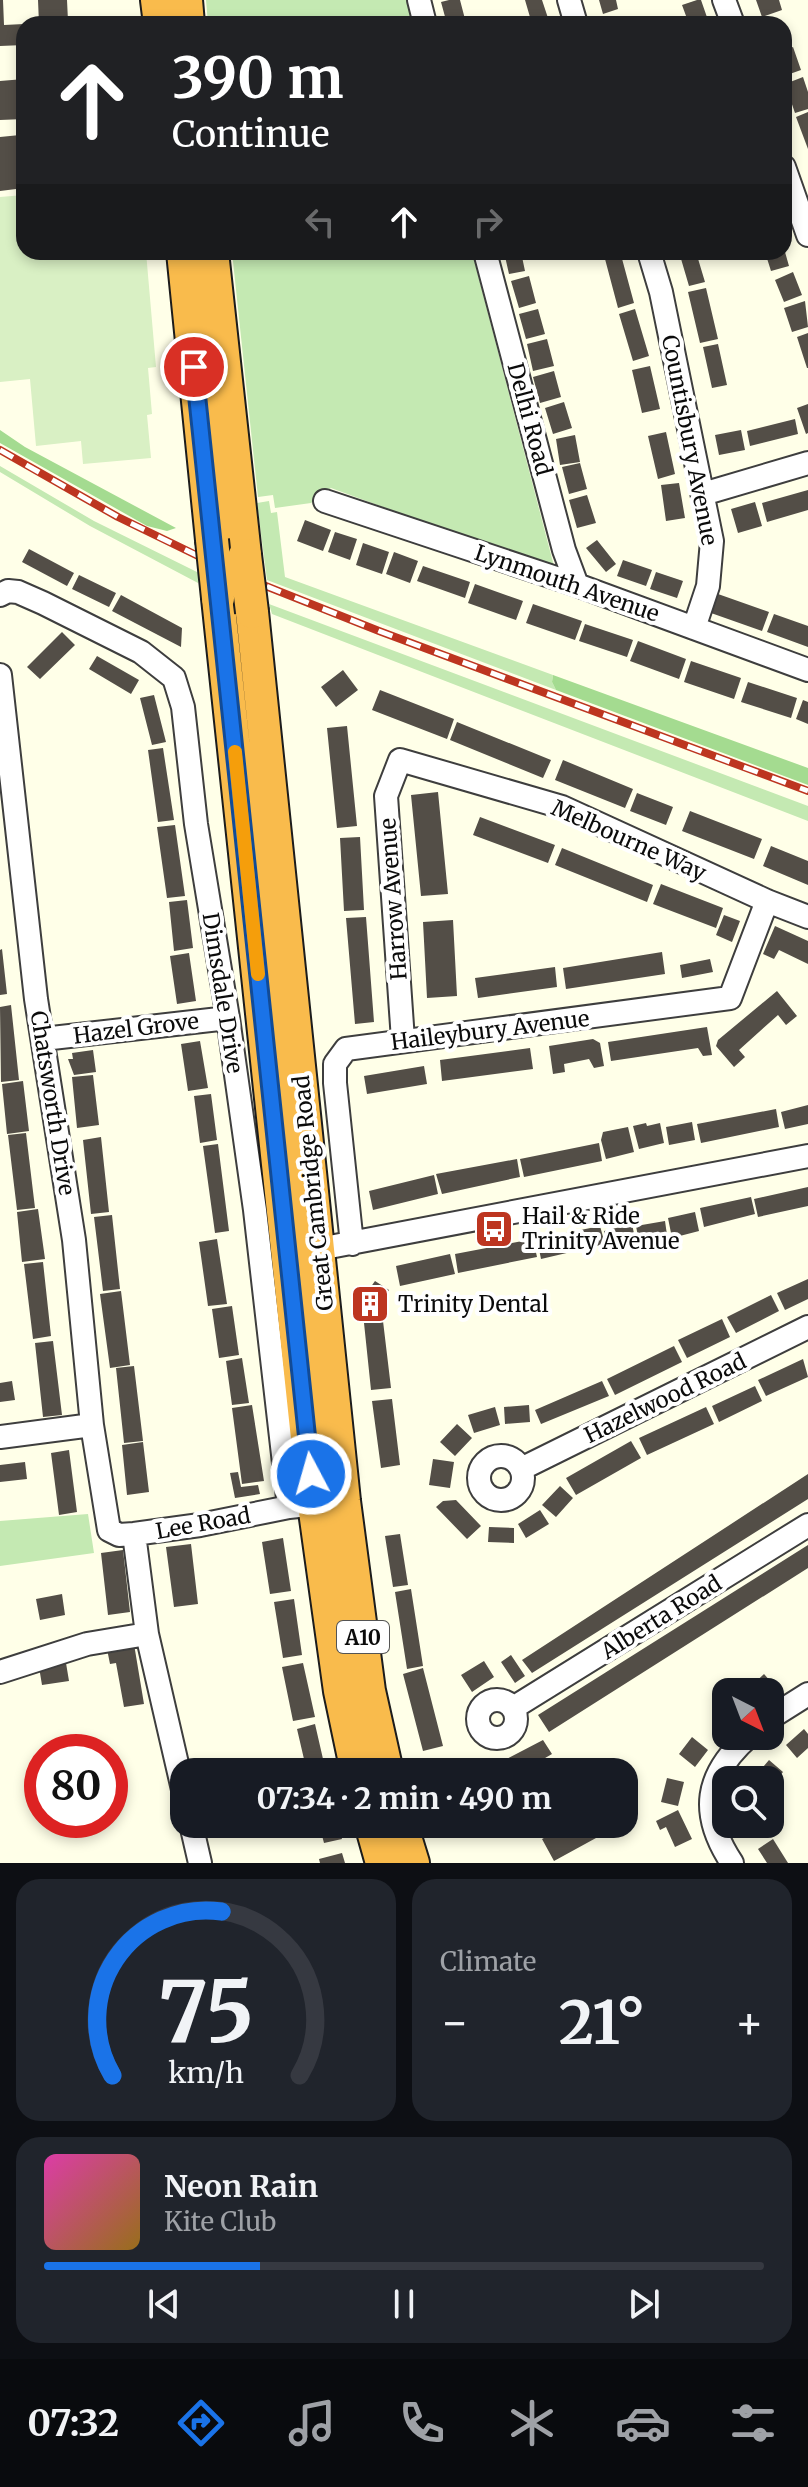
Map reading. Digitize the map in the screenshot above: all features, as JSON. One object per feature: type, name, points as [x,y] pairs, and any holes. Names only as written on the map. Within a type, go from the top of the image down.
[{"type":"highway","name":"Great Cambridge Road","points":[[184,260],[298,1348],[336,1664],[354,1758]]},
{"type":"highway","name":"Great Cambridge Road","points":[[213,260],[319,1249],[316,1504],[369,1691],[384,1758]]},
{"type":"highway","name":"A10","points":[[298,1348],[301,1265],[309,1250],[319,1249]]},
{"type":"highway","points":[[375,1838],[382,1863]]},
{"type":"highway","points":[[405,1838],[413,1863]]},
{"type":"street","points":[[792,190],[808,235]]},
{"type":"street","name":"Delhi Road","points":[[487,260],[564,550],[577,585]]},
{"type":"street","name":"Countisbury Avenue","points":[[651,260],[661,292],[712,541],[708,586],[694,628]]},
{"type":"street","points":[[703,494],[808,463]]},
{"type":"street","name":"Lynmouth Avenue","points":[[325,501],[577,585],[808,670]]},
{"type":"street","name":"Dimsdale Drive","points":[[0,595],[8,591],[18,592],[43,603],[141,652],[174,678],[183,707],[196,824],[255,1210],[316,1504]]},
{"type":"street","name":"Chatsworth Drive","points":[[0,675],[43,1039],[74,1240],[92,1425],[109,1530]]},
{"type":"street","name":"Melbourne Way","points":[[400,760],[562,807],[808,917]]},
{"type":"street","name":"Harrow Avenue","points":[[400,760],[386,796],[403,1040]]},
{"type":"street","name":"Haileybury Avenue","points":[[352,1244],[335,1083],[335,1064],[341,1053],[351,1047],[730,998],[767,901]]},
{"type":"street","name":"Hazel Grove","points":[[43,1039],[228,1018]]},
{"type":"street","points":[[319,1249],[808,1156]]},
{"type":"street","name":"Hazelwood Road","points":[[521,1469],[808,1327]]},
{"type":"street","points":[[0,1437],[92,1425]]},
{"type":"street","name":"Lee Road","points":[[109,1530],[119,1535],[134,1534],[316,1504]]},
{"type":"street","name":"Alberta Road","points":[[513,1708],[808,1525]]},
{"type":"street","points":[[134,1534],[147,1634],[176,1758]]},
{"type":"street","points":[[0,1672],[87,1644],[147,1634]]},
{"type":"street","points":[[784,1710],[808,1695]]},
{"type":"street","points":[[722,1860],[709,1809],[714,1778],[734,1750]]},
{"type":"street","points":[[194,1838],[200,1863]]},
{"type":"green space","points":[[206,0],[407,0],[411,16],[207,16]]},
{"type":"green space","points":[[16,196],[16,260],[147,260],[156,367],[148,368],[152,414],[147,415],[151,458],[83,464],[81,441],[36,446],[30,379],[0,382],[0,197]]},
{"type":"green space","points":[[233,260],[474,260],[555,570],[331,488],[311,503],[275,508],[273,495],[258,497]]},
{"type":"green space","points":[[0,430],[25,447],[176,528],[167,531],[147,526],[0,443]]},
{"type":"green space","points":[[0,466],[94,521],[199,573],[198,583],[90,526],[0,472]]},
{"type":"green space","points":[[269,501],[271,513],[277,512],[285,577],[553,675],[556,690],[267,580],[257,503]]},
{"type":"green space","points":[[269,604],[808,806],[808,821],[272,614]]},
{"type":"green space","points":[[553,675],[808,768],[808,785],[556,690]]},
{"type":"green space","points":[[88,1514],[94,1553],[0,1566],[0,1521]]},
{"type":"building","points":[[0,0],[3,0],[4,25],[16,24],[16,45],[0,46]]},
{"type":"building","points":[[38,0],[67,0],[68,16],[39,16]]},
{"type":"building","points":[[460,0],[464,16],[445,16],[441,2]]},
{"type":"building","points":[[525,0],[542,0],[547,16],[530,16]]},
{"type":"building","points":[[599,0],[616,0],[618,9],[603,14]]},
{"type":"building","points":[[701,0],[707,16],[686,16],[682,5]]},
{"type":"building","points":[[756,0],[779,0],[782,10],[762,16]]},
{"type":"building","points":[[792,47],[801,70],[792,73]]},
{"type":"building","points":[[803,77],[808,92],[808,109],[795,113],[792,81]]},
{"type":"building","points":[[16,80],[16,119],[0,120],[0,81]]},
{"type":"building","points":[[808,112],[808,149],[796,117]]},
{"type":"building","points":[[16,135],[16,189],[0,191],[0,137]]},
{"type":"building","points":[[506,260],[523,260],[525,271],[509,274]]},
{"type":"building","points":[[605,260],[622,260],[634,303],[618,308]]},
{"type":"building","points":[[681,260],[698,260],[705,282],[689,286]]},
{"type":"building","points":[[768,260],[787,260],[789,266],[771,271]]},
{"type":"building","points":[[793,272],[802,295],[784,302],[775,280]]},
{"type":"building","points":[[529,276],[536,303],[519,308],[511,281]]},
{"type":"building","points":[[706,288],[718,339],[700,343],[688,292]]},
{"type":"building","points":[[805,301],[808,327],[792,332],[784,308]]},
{"type":"building","points":[[538,309],[545,334],[526,339],[519,314]]},
{"type":"building","points":[[635,309],[649,356],[633,361],[619,314]]},
{"type":"building","points":[[808,333],[808,368],[807,368],[797,337]]},
{"type":"building","points":[[547,339],[554,366],[533,371],[527,344]]},
{"type":"building","points":[[718,344],[727,385],[712,388],[703,347]]},
{"type":"building","points":[[650,366],[660,409],[642,413],[632,370]]},
{"type":"building","points":[[554,371],[561,397],[540,403],[533,377]]},
{"type":"building","points":[[564,402],[572,428],[553,434],[545,408]]},
{"type":"building","points":[[808,404],[808,433],[806,434],[797,408]]},
{"type":"building","points":[[795,419],[798,434],[750,446],[747,431]]},
{"type":"building","points":[[741,430],[745,450],[719,455],[715,435]]},
{"type":"building","points":[[666,432],[675,474],[658,479],[648,436]]},
{"type":"building","points":[[575,435],[580,462],[560,465],[556,439]]},
{"type":"building","points":[[580,463],[587,489],[569,494],[562,467]]},
{"type":"building","points":[[679,483],[685,518],[666,521],[661,485]]},
{"type":"building","points":[[808,490],[808,510],[767,522],[762,503]]},
{"type":"building","points":[[587,495],[596,523],[577,528],[569,500]]},
{"type":"building","points":[[755,502],[762,526],[738,533],[731,509]]},
{"type":"building","points":[[305,520],[331,530],[323,551],[297,541]]},
{"type":"building","points":[[335,532],[357,539],[350,560],[328,552]]},
{"type":"building","points":[[597,540],[616,564],[606,572],[586,548]]},
{"type":"building","points":[[363,543],[389,552],[382,574],[356,565]]},
{"type":"building","points":[[29,549],[74,573],[67,586],[22,562]]},
{"type":"building","points":[[394,552],[418,561],[410,583],[386,574]]},
{"type":"building","points":[[623,560],[652,570],[646,586],[617,576]]},
{"type":"building","points":[[423,566],[470,582],[465,598],[417,581]]},
{"type":"building","points":[[656,572],[683,581],[677,598],[650,589]]},
{"type":"building","points":[[79,575],[116,593],[109,607],[72,589]]},
{"type":"building","points":[[475,584],[523,601],[516,620],[468,603]]},
{"type":"building","points":[[718,594],[769,612],[762,631],[711,613]]},
{"type":"building","points":[[121,595],[182,628],[181,647],[112,611]]},
{"type":"building","points":[[533,604],[582,621],[575,640],[526,623]]},
{"type":"building","points":[[774,614],[808,626],[808,647],[767,632]]},
{"type":"building","points":[[585,624],[633,640],[627,657],[579,641]]},
{"type":"building","points":[[62,632],[75,645],[40,679],[27,667]]},
{"type":"building","points":[[638,641],[686,659],[679,679],[630,661]]},
{"type":"building","points":[[97,656],[139,680],[131,694],[89,669]]},
{"type":"building","points":[[691,661],[741,678],[734,699],[684,682]]},
{"type":"building","points":[[343,670],[358,690],[336,707],[321,687]]},
{"type":"building","points":[[748,682],[797,698],[791,718],[741,702]]},
{"type":"building","points":[[380,690],[454,719],[447,739],[372,710]]},
{"type":"building","points":[[154,695],[166,742],[152,745],[140,698]]},
{"type":"building","points":[[803,700],[808,702],[808,724],[796,719]]},
{"type":"building","points":[[457,722],[551,760],[543,778],[450,740]]},
{"type":"building","points":[[347,726],[357,826],[337,828],[327,728]]},
{"type":"building","points":[[163,748],[174,820],[158,822],[148,750]]},
{"type":"building","points":[[563,760],[633,789],[625,808],[555,780]]},
{"type":"building","points":[[438,792],[448,894],[421,896],[411,795]]},
{"type":"building","points":[[637,793],[673,807],[666,825],[630,811]]},
{"type":"building","points":[[690,811],[762,839],[754,859],[682,831]]},
{"type":"building","points":[[480,817],[555,845],[548,863],[473,835]]},
{"type":"building","points":[[175,825],[185,896],[167,898],[157,827]]},
{"type":"building","points":[[360,837],[364,910],[344,911],[340,838]]},
{"type":"building","points":[[771,846],[808,861],[808,885],[763,866]]},
{"type":"building","points":[[562,848],[653,885],[647,902],[555,865]]},
{"type":"building","points":[[661,884],[723,908],[716,928],[653,904]]},
{"type":"building","points":[[187,900],[193,948],[174,951],[169,902]]},
{"type":"building","points":[[724,915],[740,921],[732,942],[716,935]]},
{"type":"building","points":[[366,917],[374,1022],[355,1024],[346,918]]},
{"type":"building","points":[[453,920],[457,996],[427,998],[423,922]]},
{"type":"building","points":[[775,926],[808,941],[808,964],[779,950],[774,959],[763,954]]},
{"type":"building","points":[[0,950],[7,994],[0,995]]},
{"type":"building","points":[[662,952],[665,974],[566,989],[563,968]]},
{"type":"building","points":[[189,953],[196,1001],[177,1004],[170,956]]},
{"type":"building","points":[[710,959],[713,972],[682,978],[680,965]]},
{"type":"building","points":[[555,967],[557,987],[478,998],[475,978]]},
{"type":"building","points":[[777,991],[797,1016],[786,1025],[778,1015],[739,1050],[745,1057],[734,1067],[716,1046],[718,1040]]},
{"type":"building","points":[[11,1005],[19,1080],[1,1082],[0,1007]]},
{"type":"building","points":[[707,1027],[712,1055],[703,1056],[698,1048],[611,1061],[608,1042]]},
{"type":"building","points":[[593,1039],[600,1043],[604,1066],[594,1068],[589,1059],[564,1064],[565,1072],[553,1074],[549,1046]]},
{"type":"building","points":[[200,1041],[208,1088],[188,1091],[181,1044]]},
{"type":"building","points":[[530,1048],[533,1069],[442,1081],[440,1060]]},
{"type":"building","points":[[93,1050],[96,1072],[74,1075],[68,1059],[73,1059],[72,1053]]},
{"type":"building","points":[[424,1066],[427,1084],[367,1094],[364,1076]]},
{"type":"building","points":[[93,1075],[99,1125],[77,1128],[72,1077]]},
{"type":"building","points":[[23,1081],[29,1131],[7,1134],[2,1084]]},
{"type":"building","points":[[211,1094],[217,1140],[200,1143],[194,1096]]},
{"type":"building","points":[[808,1105],[808,1124],[785,1129],[781,1112]]},
{"type":"building","points":[[776,1109],[779,1127],[701,1143],[697,1124]]},
{"type":"building","points":[[692,1122],[695,1140],[669,1145],[666,1127]]},
{"type":"building","points":[[646,1123],[647,1126],[660,1123],[664,1143],[639,1149],[633,1126]]},
{"type":"building","points":[[628,1127],[634,1152],[606,1159],[601,1140],[603,1132]]},
{"type":"building","points":[[26,1133],[35,1208],[17,1210],[8,1135]]},
{"type":"building","points":[[101,1137],[109,1212],[91,1214],[83,1140]]},
{"type":"building","points":[[599,1143],[602,1161],[524,1177],[520,1159]]},
{"type":"building","points":[[218,1144],[229,1231],[215,1233],[203,1146]]},
{"type":"building","points":[[517,1159],[520,1177],[442,1194],[436,1174]]},
{"type":"building","points":[[434,1175],[438,1194],[373,1210],[369,1191]]},
{"type":"building","points":[[808,1187],[808,1206],[758,1217],[754,1199]]},
{"type":"building","points":[[751,1197],[755,1214],[704,1227],[700,1208]]},
{"type":"building","points":[[38,1209],[45,1259],[22,1262],[17,1212]]},
{"type":"building","points":[[695,1212],[699,1231],[672,1238],[668,1218]]},
{"type":"building","points":[[112,1215],[120,1289],[103,1291],[94,1217]]},
{"type":"building","points":[[665,1221],[668,1242],[640,1247],[636,1226]]},
{"type":"building","points":[[632,1224],[636,1243],[608,1249],[604,1231]]},
{"type":"building","points":[[600,1226],[605,1244],[541,1259],[537,1239]]},
{"type":"building","points":[[217,1239],[227,1304],[208,1306],[199,1242]]},
{"type":"building","points":[[533,1239],[537,1257],[458,1273],[455,1254]]},
{"type":"building","points":[[450,1254],[455,1274],[400,1286],[396,1266]]},
{"type":"building","points":[[43,1262],[51,1336],[33,1339],[24,1264]]},
{"type":"building","points":[[808,1279],[808,1299],[785,1310],[777,1293]]},
{"type":"building","points":[[375,1281],[389,1290],[374,1315],[358,1305]]},
{"type":"building","points":[[121,1291],[130,1365],[110,1368],[100,1294]]},
{"type":"building","points":[[771,1295],[779,1311],[736,1333],[727,1317]]},
{"type":"building","points":[[232,1306],[239,1355],[219,1358],[212,1309]]},
{"type":"building","points":[[722,1319],[730,1337],[687,1358],[678,1340]]},
{"type":"building","points":[[383,1321],[391,1388],[371,1390],[364,1323]]},
{"type":"building","points":[[53,1341],[62,1415],[43,1417],[35,1343]]},
{"type":"building","points":[[674,1346],[682,1362],[615,1395],[607,1379]]},
{"type":"building","points":[[242,1358],[249,1403],[232,1405],[226,1361]]},
{"type":"building","points":[[803,1359],[808,1377],[766,1396],[758,1380]]},
{"type":"building","points":[[134,1366],[143,1441],[124,1443],[116,1368]]},
{"type":"building","points":[[12,1381],[15,1400],[0,1402],[0,1383]]},
{"type":"building","points":[[602,1381],[609,1396],[541,1424],[535,1410]]},
{"type":"building","points":[[755,1386],[762,1401],[719,1422],[712,1406]]},
{"type":"building","points":[[392,1399],[400,1465],[381,1468],[372,1401]]},
{"type":"building","points":[[252,1405],[264,1481],[242,1484],[232,1408]]},
{"type":"building","points":[[529,1405],[530,1422],[505,1424],[504,1407]]},
{"type":"building","points":[[495,1407],[500,1425],[474,1433],[468,1415]]},
{"type":"building","points":[[706,1407],[714,1424],[647,1455],[639,1438]]},
{"type":"building","points":[[457,1424],[472,1438],[455,1456],[440,1442]]},
{"type":"building","points":[[631,1441],[641,1458],[576,1495],[566,1478]]},
{"type":"building","points":[[143,1442],[149,1492],[127,1495],[122,1445]]},
{"type":"building","points":[[69,1450],[77,1512],[59,1515],[51,1453]]},
{"type":"building","points":[[433,1459],[454,1462],[450,1488],[429,1485]]},
{"type":"building","points":[[25,1462],[27,1479],[0,1482],[0,1465]]},
{"type":"building","points":[[238,1472],[241,1487],[258,1485],[260,1494],[235,1498],[230,1473]]},
{"type":"building","points":[[808,1474],[808,1499],[532,1673],[522,1660]]},
{"type":"building","points":[[560,1486],[573,1498],[556,1517],[542,1505]]},
{"type":"building","points":[[456,1500],[481,1526],[467,1539],[436,1507],[443,1501]]},
{"type":"building","points":[[540,1510],[549,1524],[526,1538],[518,1524]]},
{"type":"building","points":[[489,1527],[514,1528],[514,1543],[488,1542]]},
{"type":"building","points":[[400,1534],[408,1585],[393,1587],[385,1536]]},
{"type":"building","points":[[283,1538],[291,1591],[270,1594],[262,1542]]},
{"type":"building","points":[[191,1544],[198,1604],[174,1607],[166,1547]]},
{"type":"building","points":[[808,1545],[808,1568],[549,1732],[538,1715]]},
{"type":"building","points":[[123,1550],[130,1612],[108,1615],[101,1553]]},
{"type":"building","points":[[411,1589],[423,1666],[407,1669],[395,1592]]},
{"type":"building","points":[[62,1594],[65,1615],[40,1620],[36,1599]]},
{"type":"building","points":[[294,1599],[302,1655],[283,1658],[274,1602]]},
{"type":"building","points":[[134,1644],[144,1704],[124,1707],[116,1663],[110,1664],[107,1649]]},
{"type":"building","points":[[511,1655],[525,1676],[515,1683],[501,1662]]},
{"type":"building","points":[[484,1661],[494,1677],[472,1692],[461,1675]]},
{"type":"building","points":[[66,1663],[69,1681],[42,1685],[39,1667]]},
{"type":"building","points":[[303,1663],[315,1717],[293,1721],[282,1667]]},
{"type":"building","points":[[423,1668],[443,1746],[423,1751],[403,1674]]},
{"type":"building","points":[[315,1724],[323,1758],[304,1758],[297,1729]]},
{"type":"building","points":[[804,1729],[808,1734],[808,1748],[797,1758],[786,1745]]},
{"type":"building","points":[[692,1737],[708,1750],[695,1767],[679,1754]]},
{"type":"building","points":[[543,1740],[552,1754],[545,1758],[508,1758]]},
{"type":"building","points":[[667,1778],[684,1782],[678,1806],[661,1802]]},
{"type":"building","points":[[678,1810],[692,1839],[675,1847],[666,1827],[660,1830],[656,1821]]},
{"type":"building","points":[[323,1838],[342,1839],[324,1843]]},
{"type":"building","points":[[544,1838],[596,1838],[554,1861]]},
{"type":"building","points":[[773,1839],[788,1863],[767,1863],[758,1849]]},
{"type":"building","points":[[342,1853],[345,1863],[320,1863],[319,1859]]},
{"type":"railway","points":[[0,450],[118,517],[233,573],[379,631],[808,791]]},
{"type":"slow traffic","points":[[235,752],[258,974]]},
{"type":"place","name":"Hail & Ride Trinity Avenue","points":[[494,1229]]},
{"type":"place","name":"Trinity Dental","points":[[370,1304]]},
{"type":"route","points":[[194,367],[311,1474]]}]
